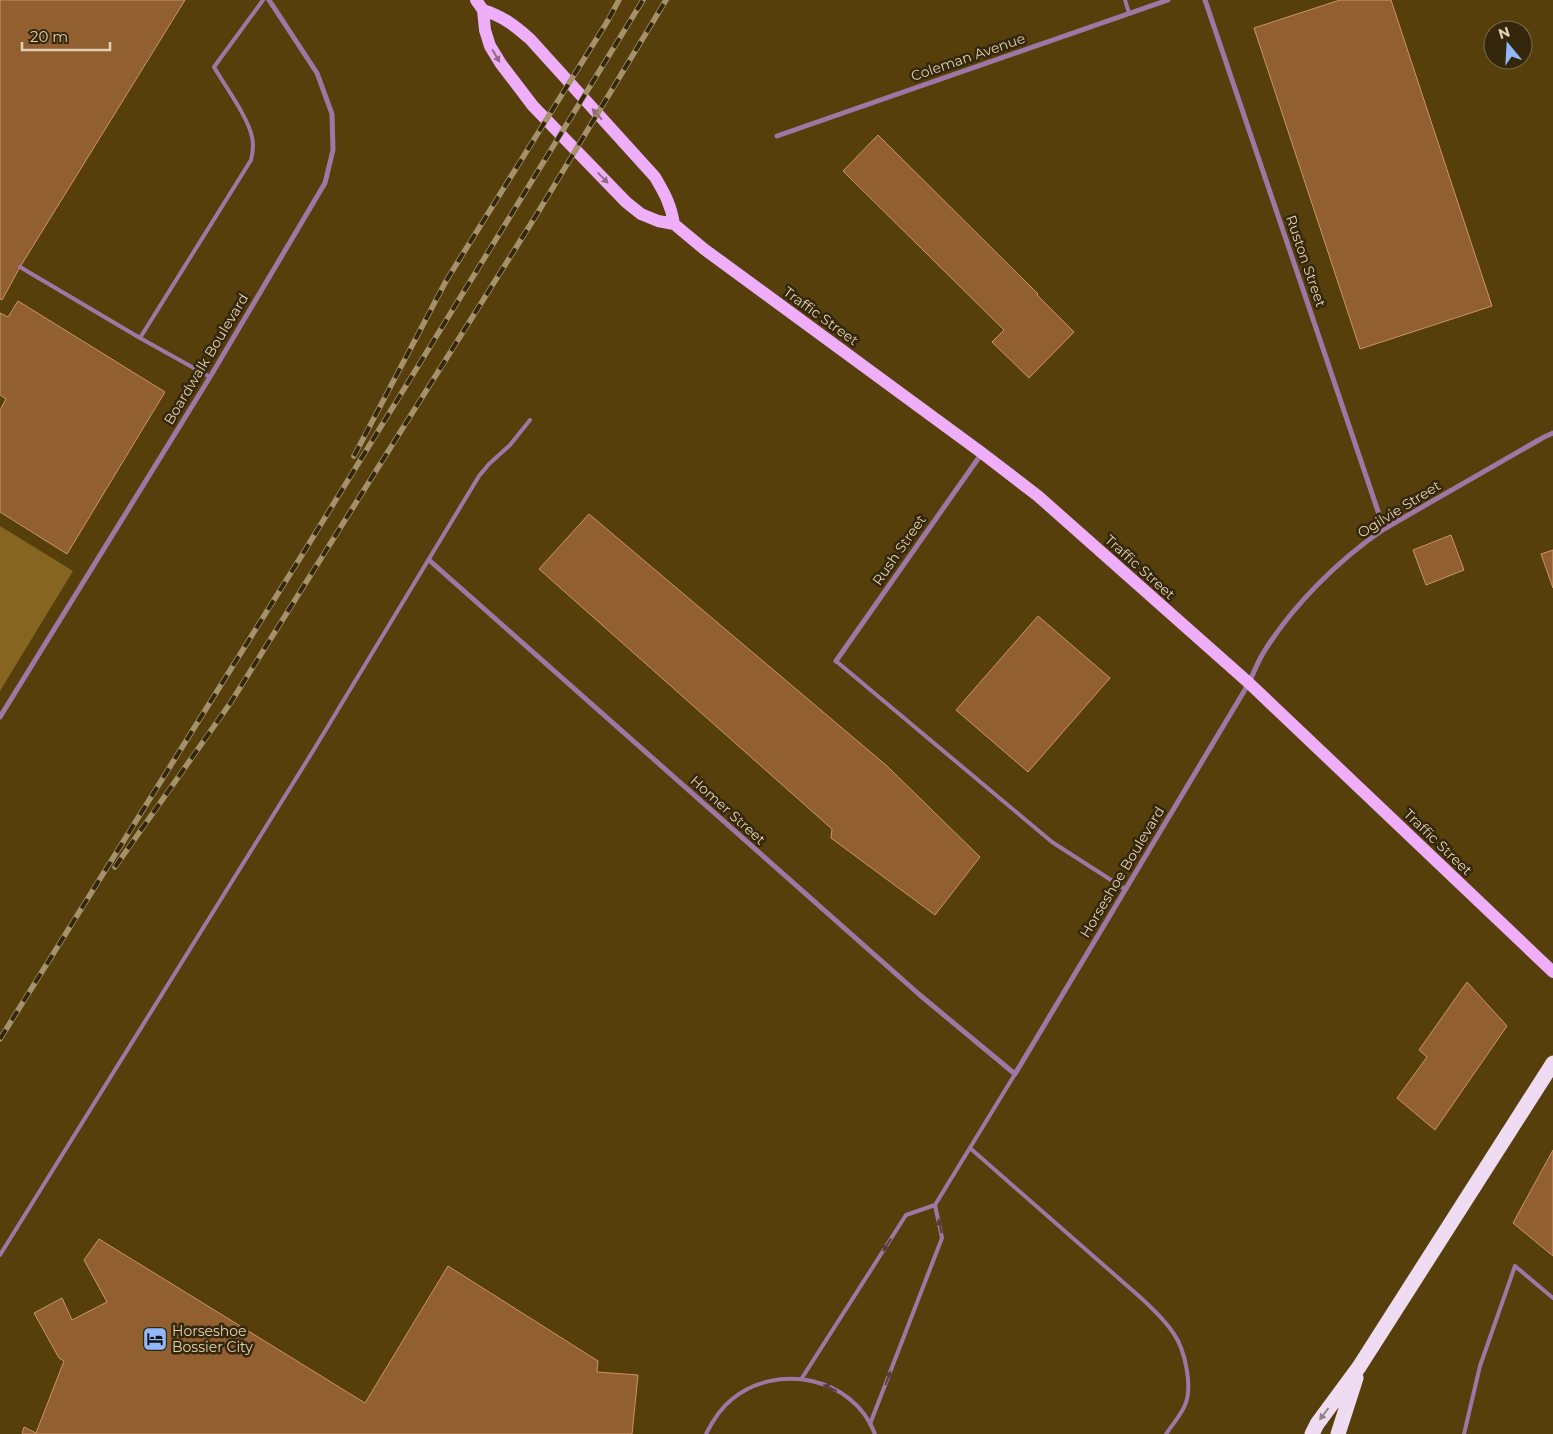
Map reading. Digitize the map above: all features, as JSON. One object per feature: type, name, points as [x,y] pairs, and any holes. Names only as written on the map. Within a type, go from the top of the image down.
[{"type":"highway","points":[[1312,1434],[1317,1424],[1359,1367],[1553,1063]]},
{"type":"highway","points":[[1338,1434],[1359,1367]]},
{"type":"main road","name":"Traffic Street","points":[[480,5],[500,16],[530,39],[655,177],[666,195],[674,224]]},
{"type":"main road","name":"Traffic Street","points":[[480,5],[490,46],[500,64],[533,106],[626,202],[641,214],[658,222],[674,224],[712,255],[1038,496],[1248,683],[1553,972]]},
{"type":"street","name":"Boardwalk Boulevard","points":[[0,717],[210,377],[325,183],[333,150],[332,114],[317,74],[269,0]]},
{"type":"street","name":"Coleman Avenue","points":[[777,136],[1168,0]]},
{"type":"street","name":"Ruston Street","points":[[1205,0],[1384,529]]},
{"type":"street","name":"Ogilvie Street","points":[[1248,683],[1276,634],[1306,597],[1359,547],[1384,529],[1553,433]]},
{"type":"street","name":"Rush Street","points":[[836,661],[982,453]]},
{"type":"street","name":"Homer Street","points":[[429,560],[921,996],[1015,1074]]},
{"type":"street","name":"Horseshoe Boulevard","points":[[1015,1074],[1248,683]]},
{"type":"lane","points":[[140,338],[251,160],[254,150],[248,124],[214,67],[263,0]]},
{"type":"lane","points":[[1125,0],[1129,13]]},
{"type":"lane","points":[[20,267],[210,377]]},
{"type":"lane","points":[[0,1255],[313,751],[479,476],[510,445],[530,420]]},
{"type":"lane","points":[[836,661],[1052,842],[1125,889]]},
{"type":"lane","points":[[802,1378],[906,1215],[935,1205],[1015,1074]]},
{"type":"lane","points":[[970,1148],[1140,1297],[1156,1312],[1175,1335],[1186,1365],[1188,1395],[1185,1406],[1166,1434]]},
{"type":"lane","points":[[870,1424],[942,1238],[935,1205]]},
{"type":"lane","points":[[1464,1434],[1480,1366],[1515,1266],[1553,1298]]},
{"type":"lane","points":[[706,1434],[720,1411],[730,1400],[755,1385],[769,1380],[784,1378],[802,1378],[820,1382],[836,1390],[851,1400],[863,1413],[875,1434]]},
{"type":"shaded area","points":[[0,526],[73,571],[0,691]]},
{"type":"building","points":[[0,0],[185,0],[20,267],[2,300],[0,299]]},
{"type":"building","points":[[1340,0],[1391,0],[1492,306],[1360,349],[1254,28]]},
{"type":"building","points":[[878,135],[1074,332],[1029,378],[992,342],[1004,330],[843,171]]},
{"type":"building","points":[[18,301],[165,392],[67,554],[0,512],[0,410],[6,399],[0,395],[0,313],[8,317]]},
{"type":"building","points":[[589,514],[887,766],[980,857],[935,915],[831,838],[832,829],[539,569]]},
{"type":"building","points":[[1451,535],[1464,570],[1426,585],[1413,550]]},
{"type":"building","points":[[1553,550],[1553,588],[1541,554]]},
{"type":"building","points":[[1038,616],[1110,678],[1028,772],[956,710]]},
{"type":"building","points":[[1467,982],[1507,1026],[1435,1130],[1397,1098],[1427,1057],[1419,1050]]},
{"type":"building","points":[[1553,1150],[1553,1256],[1513,1223]]},
{"type":"building","name":"Horseshoe Bossier City","points":[[99,1239],[365,1403],[448,1266],[598,1361],[597,1372],[638,1375],[632,1434],[22,1434],[24,1427],[36,1433],[64,1361],[59,1358],[34,1313],[62,1298],[72,1320],[107,1302],[84,1260]]},
{"type":"railway","points":[[354,456],[446,281],[619,0]]},
{"type":"railway","points":[[0,1039],[302,555],[643,0]]},
{"type":"railway","points":[[115,867],[231,702],[537,214],[666,0]]},
{"type":"place","name":"Horseshoe Bossier City","points":[[155,1339]]}]
